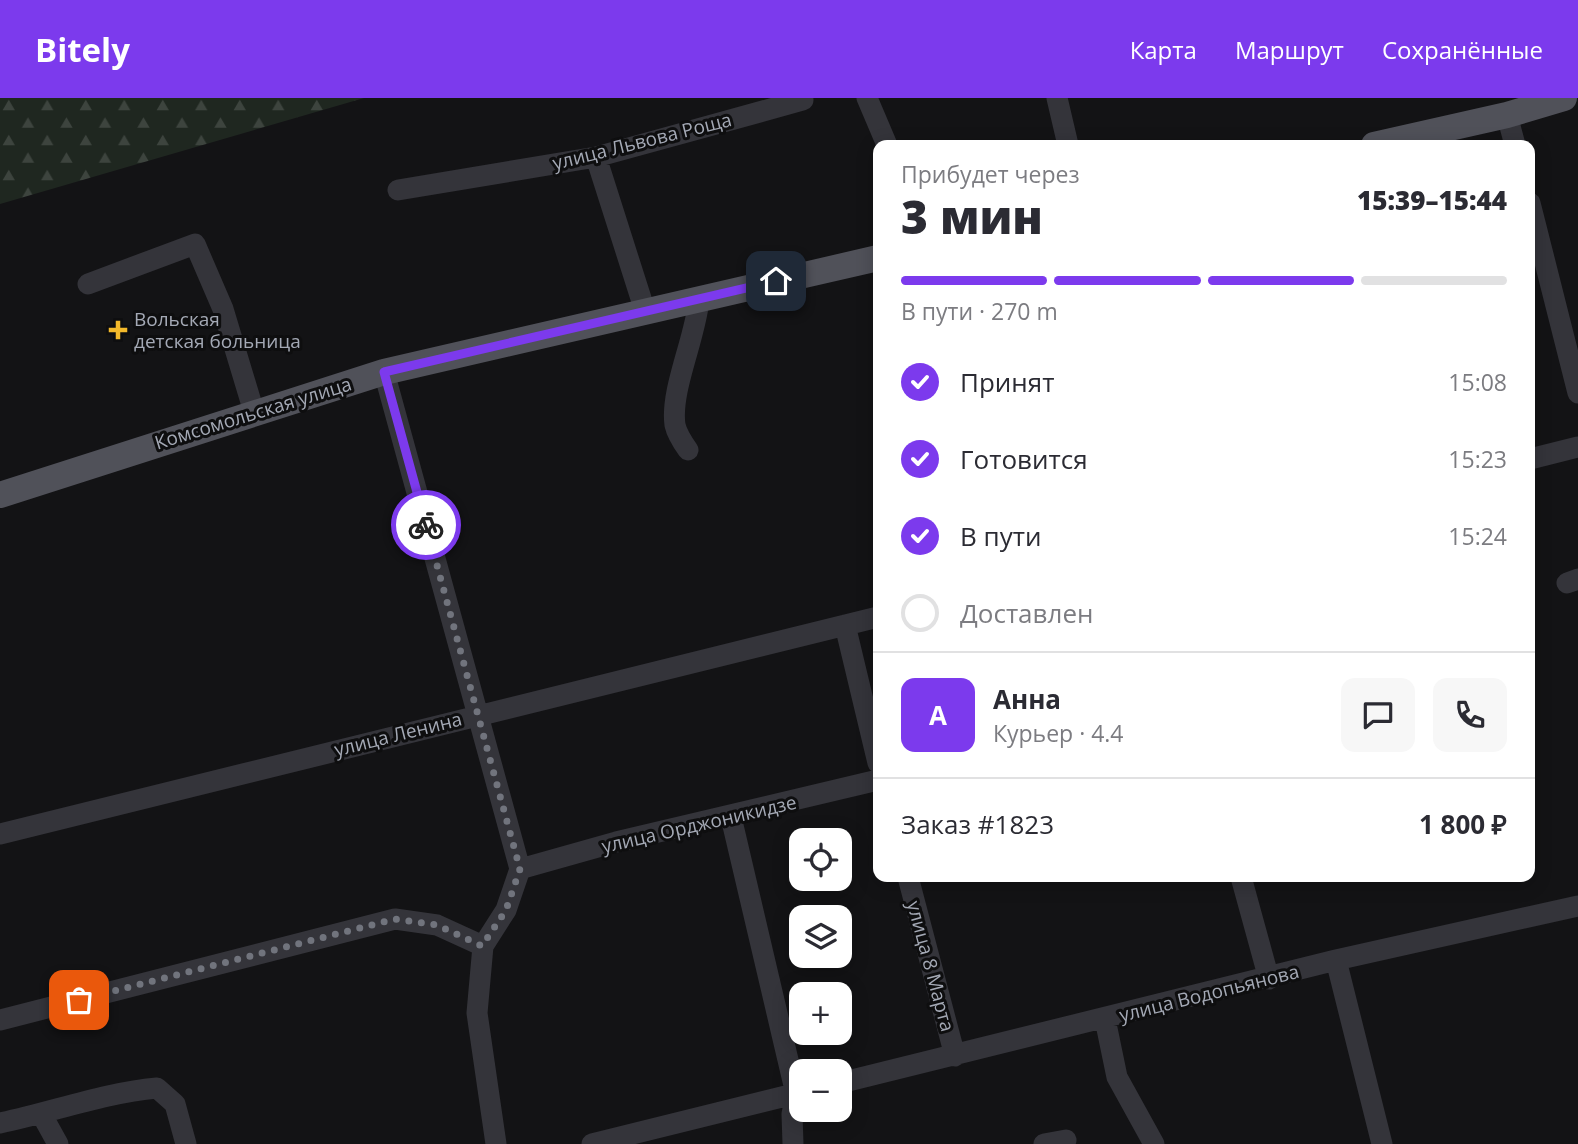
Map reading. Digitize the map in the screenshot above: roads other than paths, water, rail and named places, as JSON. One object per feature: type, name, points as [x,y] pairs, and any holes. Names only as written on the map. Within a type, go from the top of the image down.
[{"type":"main road","points":[[1396,140],[1507,115],[1564,98]]},
{"type":"main road","name":"Комсомольская улица","points":[[0,495],[384,372],[873,259]]},
{"type":"street","points":[[867,98],[885,140]]},
{"type":"street","points":[[1057,98],[1067,140]]},
{"type":"street","name":"улица Львова Роща","points":[[398,190],[596,157],[803,100]]},
{"type":"street","points":[[1507,115],[1514,140]]},
{"type":"street","points":[[596,157],[645,311]]},
{"type":"street","points":[[1535,223],[1578,393]]},
{"type":"street","points":[[88,284],[195,244],[223,309],[254,412]]},
{"type":"street","points":[[688,450],[675,426],[676,407],[699,299]]},
{"type":"street","points":[[384,372],[520,869],[506,910],[482,946],[477,1013],[496,1144]]},
{"type":"street","points":[[1535,458],[1578,447]]},
{"type":"street","name":"улица Ленина","points":[[0,834],[873,618]]},
{"type":"street","points":[[845,625],[873,742]]},
{"type":"street","name":"улица Орджоникидзе","points":[[520,869],[615,842],[732,817],[873,781]]},
{"type":"street","points":[[732,817],[791,1059]]},
{"type":"street","name":"улица 8 Марта","points":[[909,882],[955,1056]]},
{"type":"street","points":[[1242,882],[1269,979]]},
{"type":"street","name":"улица Водопьянова","points":[[852,1080],[1269,979],[1336,960],[1578,906]]},
{"type":"street","points":[[0,1020],[395,919],[437,925],[482,946]]},
{"type":"street","points":[[1336,960],[1382,1144]]},
{"type":"street","points":[[1105,1019],[1117,1077],[1153,1144]]},
{"type":"street","points":[[0,1123],[42,1115],[116,1092],[157,1088],[175,1104],[186,1144]]},
{"type":"street","points":[[592,1144],[789,1095]]},
{"type":"street","points":[[42,1115],[58,1144]]},
{"type":"street","points":[[792,1122],[793,1144]]},
{"type":"street","points":[[1044,1144],[1066,1139]]},
{"type":"place","name":"Вольская детская больница","points":[[118,330]]}]
